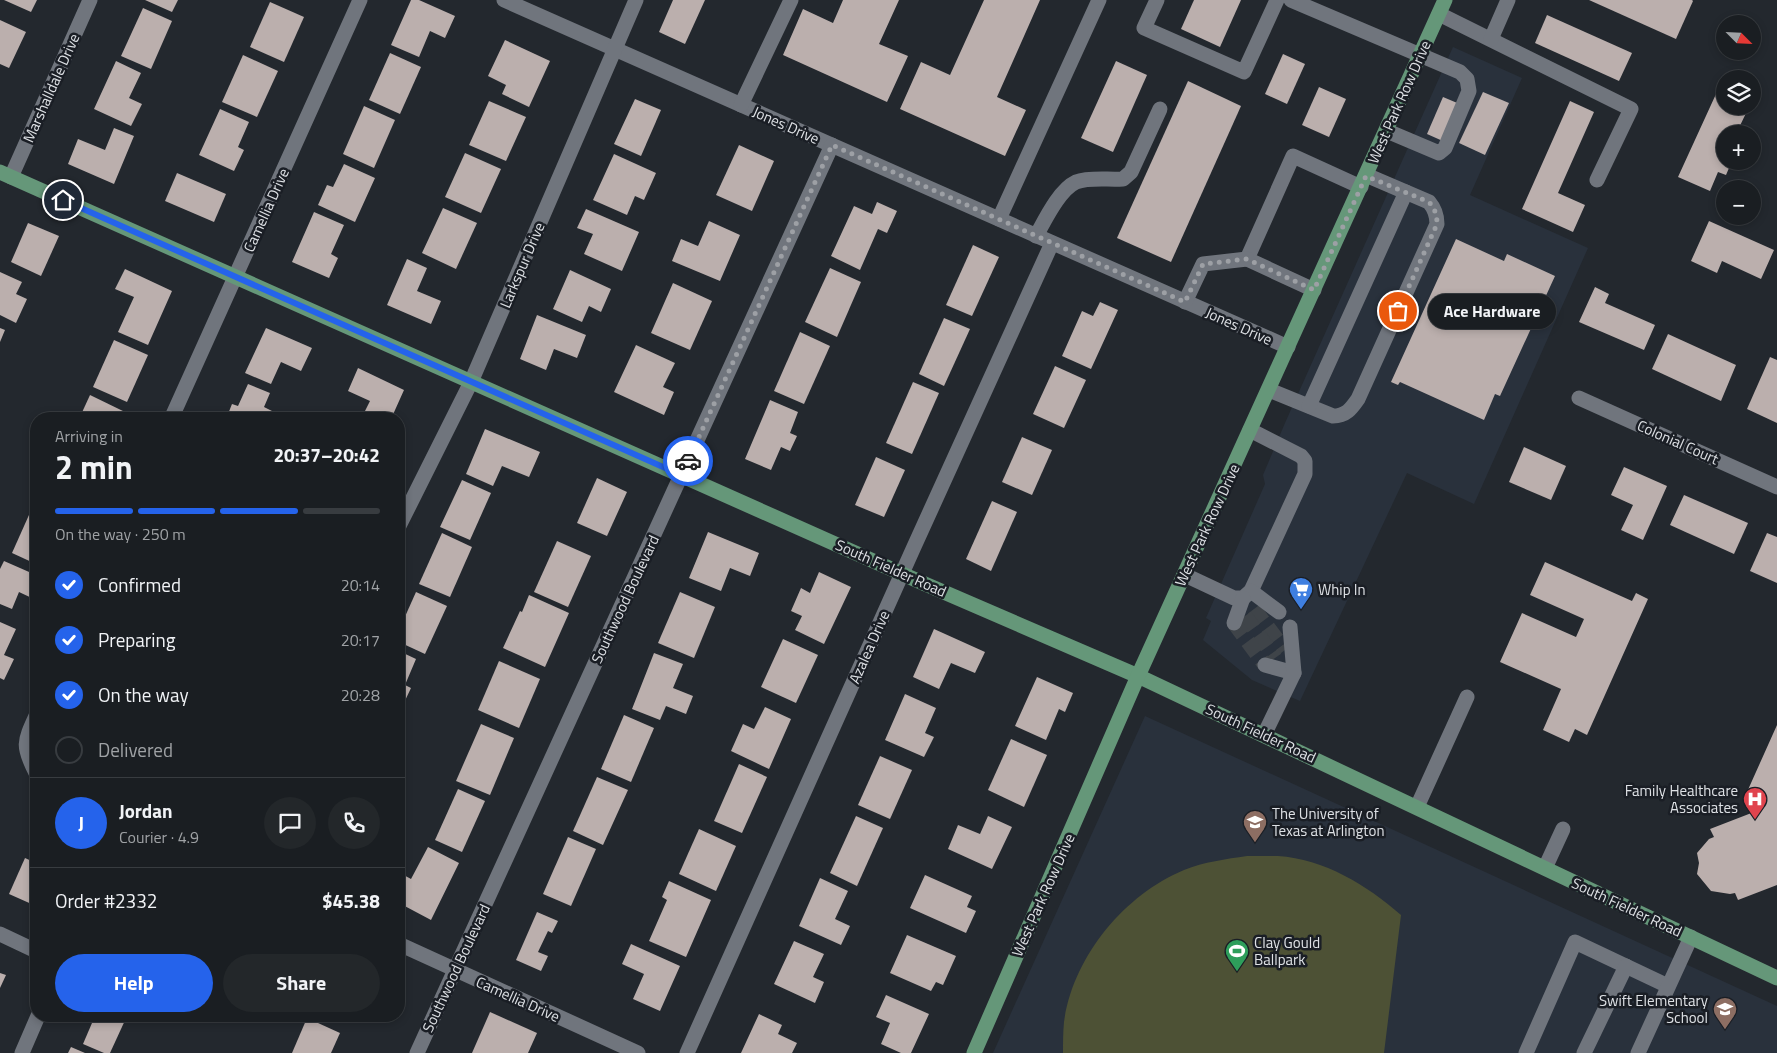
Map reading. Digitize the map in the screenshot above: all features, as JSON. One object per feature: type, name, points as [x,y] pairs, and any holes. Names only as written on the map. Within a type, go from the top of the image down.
[{"type":"main road","name":"West Park Row Drive","points":[[974,1053],[1138,676],[1442,7]]},
{"type":"main road","name":"South Fielder Road","points":[[5,174],[1138,676],[1777,978]]},
{"type":"street","name":"Marshalldale Drive","points":[[5,174],[90,0]]},
{"type":"street","name":"Camellia Drive","points":[[174,412],[360,0]]},
{"type":"street","name":"Jones Drive","points":[[504,0],[1288,347]]},
{"type":"street","name":"Larkspur Drive","points":[[405,514],[471,382],[636,0]]},
{"type":"street","points":[[741,105],[791,0]]},
{"type":"street","points":[[999,219],[1099,0]]},
{"type":"street","points":[[1157,0],[1144,28],[1244,72],[1277,0]]},
{"type":"street","points":[[1291,0],[1460,72],[1467,79],[1469,92],[1445,148],[1439,153],[1387,131]]},
{"type":"street","points":[[1491,39],[1508,0]]},
{"type":"street","points":[[1442,7],[1491,39],[1631,109],[1597,180]]},
{"type":"street","points":[[1036,236],[1061,194],[1075,182],[1093,179],[1123,180],[1131,172],[1160,109]]},
{"type":"street","name":"Southwood Boulevard","points":[[417,1053],[832,145]]},
{"type":"street","points":[[1247,259],[1293,156],[1364,181],[1406,192],[1429,202],[1435,208],[1437,216],[1437,224],[1358,399],[1350,410],[1341,416],[1333,416],[1269,390]]},
{"type":"street","points":[[1309,406],[1406,192]]},
{"type":"street","name":"Azalea Drive","points":[[687,1053],[1052,243]]},
{"type":"street","points":[[1185,302],[1203,264],[1247,259],[1314,290]]},
{"type":"street","name":"Colonial Court","points":[[1579,398],[1777,487]]},
{"type":"street","points":[[1247,594],[1244,616],[1247,594],[1305,474],[1305,461],[1301,456],[1250,430]]},
{"type":"street","points":[[1184,574],[1234,598],[1247,594],[1279,612]]},
{"type":"street","points":[[1264,735],[1294,674],[1290,627]]},
{"type":"street","points":[[1294,674],[1275,658],[1294,674]]},
{"type":"street","points":[[1417,807],[1467,697]]},
{"type":"street","points":[[30,729],[26,738],[27,756],[30,762]]},
{"type":"street","points":[[1545,868],[1563,829]]},
{"type":"street","points":[[0,934],[30,947]]},
{"type":"street","points":[[1638,1053],[1691,937]]},
{"type":"street","points":[[1526,1053],[1574,942],[1668,986]]},
{"type":"street","name":"Camellia Drive","points":[[405,947],[638,1053]]},
{"type":"street","points":[[1584,1053],[1626,966]]},
{"type":"street","points":[[22,1053],[35,1022]]},
{"type":"shaded area","points":[[1453,47],[1522,78],[1470,195],[1588,248],[1474,504],[1407,473],[1300,701],[1252,680],[1203,640],[1211,621],[1206,618],[1265,484],[1263,475],[1285,423]]},
{"type":"shaded area","name":"The University of Texas at Arlington","points":[[1145,716],[1777,1006],[1777,1053],[993,1053]]},
{"type":"green space","name":"Clay Gould Ballpark","points":[[1247,856],[1295,858],[1328,868],[1359,884],[1401,915],[1384,1053],[1063,1053],[1064,1022],[1069,998],[1078,974],[1090,952],[1122,912],[1141,895],[1162,881],[1184,870],[1207,863]]},
{"type":"building","points":[[4,0],[37,0],[31,12]]},
{"type":"building","points":[[145,0],[178,0],[172,12]]},
{"type":"building","points":[[411,0],[419,0],[455,16],[445,38],[430,31],[419,57],[391,45]]},
{"type":"building","points":[[673,0],[705,0],[685,44],[659,32]]},
{"type":"building","points":[[843,0],[899,0],[879,44],[908,56],[887,102],[783,55],[803,9],[833,23]]},
{"type":"building","points":[[984,0],[1040,0],[997,97],[1026,110],[1005,156],[900,109],[921,62],[950,75]]},
{"type":"building","points":[[1194,0],[1241,0],[1220,47],[1181,29]]},
{"type":"building","points":[[1589,0],[1692,0],[1693,1],[1676,39]]},
{"type":"building","points":[[270,2],[304,17],[284,62],[250,47]]},
{"type":"building","points":[[143,8],[172,21],[151,69],[121,56]]},
{"type":"building","points":[[1547,15],[1632,53],[1619,81],[1535,43]]},
{"type":"building","points":[[0,20],[26,32],[9,68],[0,64]]},
{"type":"building","points":[[505,40],[550,61],[529,107],[502,94],[506,85],[488,76]]},
{"type":"building","points":[[390,53],[421,67],[400,114],[369,100]]},
{"type":"building","points":[[1283,54],[1305,64],[1287,104],[1265,94]]},
{"type":"building","points":[[243,55],[278,71],[257,117],[222,102]]},
{"type":"building","points":[[116,61],[141,73],[129,98],[142,104],[131,126],[94,109]]},
{"type":"building","points":[[1116,61],[1147,75],[1113,152],[1081,138]]},
{"type":"building","points":[[1188,81],[1241,106],[1171,262],[1117,238]]},
{"type":"building","points":[[1319,87],[1346,99],[1329,137],[1302,125]]},
{"type":"building","points":[[1483,92],[1509,103],[1485,155],[1459,143]]},
{"type":"building","points":[[1716,94],[1716,115],[1745,115],[1740,125],[1716,125],[1716,170],[1728,170],[1726,175],[1718,172],[1710,191],[1678,177]]},
{"type":"building","points":[[1443,97],[1462,105],[1445,142],[1427,134]]},
{"type":"building","points":[[635,99],[661,110],[641,156],[614,144]]},
{"type":"building","points":[[489,101],[526,117],[506,161],[469,145]]},
{"type":"building","points":[[1570,101],[1594,112],[1558,193],[1585,205],[1573,232],[1522,209]]},
{"type":"building","points":[[364,106],[395,120],[374,168],[343,154]]},
{"type":"building","points":[[220,109],[249,122],[238,147],[244,150],[234,171],[199,155]]},
{"type":"building","points":[[114,128],[134,136],[114,184],[68,164],[78,139],[105,150]]},
{"type":"building","points":[[739,145],[774,161],[752,211],[716,195]]},
{"type":"building","points":[[465,153],[501,169],[481,213],[445,197]]},
{"type":"building","points":[[614,154],[656,173],[644,200],[635,196],[627,215],[593,200]]},
{"type":"building","points":[[344,164],[375,178],[355,222],[318,205],[327,185],[333,187]]},
{"type":"building","points":[[177,173],[226,194],[214,222],[165,201]]},
{"type":"building","points":[[877,202],[897,211],[887,233],[878,229],[860,270],[831,256],[854,206],[872,214]]},
{"type":"building","points":[[443,208],[477,223],[456,269],[422,253]]},
{"type":"building","points":[[586,209],[639,232],[622,271],[584,254],[593,234],[577,228]]},
{"type":"building","points":[[314,212],[344,225],[331,254],[338,258],[329,278],[292,262]]},
{"type":"building","points":[[709,221],[740,235],[720,281],[672,261],[681,239],[698,246]]},
{"type":"building","points":[[1709,221],[1774,250],[1761,279],[1722,261],[1717,273],[1691,261]]},
{"type":"building","points":[[28,223],[59,236],[41,276],[11,262]]},
{"type":"building","points":[[1456,239],[1504,261],[1507,254],[1555,276],[1500,396],[1495,394],[1484,420],[1400,382],[1398,385],[1391,382]]},
{"type":"building","points":[[973,245],[999,257],[972,316],[946,305]]},
{"type":"building","points":[[407,259],[427,268],[417,291],[441,301],[431,324],[387,305]]},
{"type":"building","points":[[830,268],[861,282],[837,337],[805,322]]},
{"type":"building","points":[[125,269],[172,291],[148,345],[118,332],[134,297],[115,289]]},
{"type":"building","points":[[570,270],[611,289],[601,312],[589,306],[582,322],[553,309]]},
{"type":"building","points":[[0,272],[22,282],[16,294],[27,299],[16,323],[0,315]]},
{"type":"building","points":[[673,283],[712,301],[690,350],[651,333]]},
{"type":"building","points":[[1595,287],[1609,294],[1605,303],[1655,325],[1644,350],[1579,322]]},
{"type":"building","points":[[1100,302],[1118,310],[1091,369],[1062,356],[1082,311],[1093,316]]},
{"type":"building","points":[[537,315],[586,335],[577,358],[554,349],[546,370],[520,359]]},
{"type":"building","points":[[944,318],[970,329],[944,386],[919,374]]},
{"type":"building","points":[[0,328],[5,330],[0,342]]},
{"type":"building","points":[[266,328],[312,348],[301,371],[281,362],[271,384],[245,373]]},
{"type":"building","points":[[800,332],[830,346],[804,404],[774,391]]},
{"type":"building","points":[[1668,334],[1736,365],[1721,401],[1652,369]]},
{"type":"building","points":[[114,340],[148,355],[127,402],[93,387]]},
{"type":"building","points":[[636,345],[675,363],[663,387],[674,392],[664,415],[614,392]]},
{"type":"building","points":[[1770,357],[1777,360],[1777,423],[1747,409]]},
{"type":"building","points":[[1055,366],[1086,380],[1064,428],[1033,414]]},
{"type":"building","points":[[358,368],[404,390],[394,412],[364,412],[370,401],[348,391]]},
{"type":"building","points":[[913,382],[939,393],[912,454],[886,443]]},
{"type":"building","points":[[248,384],[270,393],[264,407],[274,412],[229,412],[232,404],[238,406]]},
{"type":"building","points":[[90,395],[125,412],[82,412]]},
{"type":"building","points":[[770,400],[798,412],[790,433],[797,436],[790,451],[781,447],[771,470],[745,459]]},
{"type":"building","points":[[485,429],[540,452],[529,477],[502,466],[493,486],[466,474]]},
{"type":"building","points":[[1022,437],[1052,450],[1032,495],[1002,482]]},
{"type":"building","points":[[1524,447],[1566,466],[1551,500],[1509,482]]},
{"type":"building","points":[[876,457],[905,470],[884,517],[855,505]]},
{"type":"building","points":[[1624,467],[1667,486],[1643,540],[1621,530],[1633,505],[1611,495]]},
{"type":"building","points":[[597,478],[627,492],[607,536],[577,523]]},
{"type":"building","points":[[462,480],[491,493],[470,540],[440,527]]},
{"type":"building","points":[[1684,495],[1748,523],[1734,554],[1670,525]]},
{"type":"building","points":[[992,501],[1017,512],[991,571],[966,559]]},
{"type":"building","points":[[30,513],[30,561],[12,553]]},
{"type":"building","points":[[708,532],[759,553],[750,576],[730,568],[721,591],[689,578]]},
{"type":"building","points":[[442,533],[472,547],[450,597],[419,584]]},
{"type":"building","points":[[1767,533],[1777,537],[1777,583],[1750,571]]},
{"type":"building","points":[[557,541],[591,556],[568,607],[534,592]]},
{"type":"building","points":[[4,561],[30,572],[30,597],[19,592],[12,609],[0,604],[0,569]]},
{"type":"building","points":[[1545,562],[1632,601],[1636,593],[1648,599],[1587,735],[1575,729],[1569,742],[1543,730],[1561,689],[1500,662],[1522,613],[1576,637],[1584,619],[1530,595]]},
{"type":"building","points":[[819,572],[851,587],[824,644],[795,630],[802,616],[791,611],[801,588],[810,593]]},
{"type":"building","points":[[416,592],[447,606],[425,654],[405,645],[405,617]]},
{"type":"building","points":[[680,592],[715,607],[694,658],[658,643]]},
{"type":"building","points":[[529,595],[569,613],[545,667],[503,648]]},
{"type":"building","points":[[0,622],[16,629],[4,655],[14,659],[4,680],[0,678]]},
{"type":"building","points":[[934,629],[985,652],[975,673],[951,663],[939,689],[913,677]]},
{"type":"building","points":[[783,639],[818,655],[796,703],[761,687]]},
{"type":"building","points":[[654,653],[683,664],[673,688],[693,696],[686,714],[666,706],[660,720],[632,709]]},
{"type":"building","points":[[405,654],[416,659],[405,685]]},
{"type":"building","points":[[499,661],[540,679],[519,728],[478,710]]},
{"type":"building","points":[[1037,677],[1073,693],[1065,712],[1059,709],[1046,740],[1015,726]]},
{"type":"building","points":[[405,685],[411,688],[405,701]]},
{"type":"building","points":[[905,694],[936,708],[925,733],[934,737],[924,757],[885,740]]},
{"type":"building","points":[[765,707],[791,719],[769,769],[731,751],[743,724],[754,729]]},
{"type":"building","points":[[624,715],[654,728],[631,782],[601,769]]},
{"type":"building","points":[[481,724],[514,738],[490,795],[456,781]]},
{"type":"building","name":"Family Healthcare Associates","points":[[1777,725],[1777,885],[1738,900],[1735,893],[1711,891],[1697,874],[1699,863],[1697,853],[1709,839],[1714,837],[1710,829],[1754,812],[1747,792]]},
{"type":"building","points":[[1011,739],[1047,755],[1024,807],[988,790]]},
{"type":"building","points":[[880,756],[912,770],[890,819],[858,805]]},
{"type":"building","points":[[739,764],[767,777],[742,833],[714,821]]},
{"type":"building","points":[[597,777],[628,790],[603,845],[573,831]]},
{"type":"building","points":[[458,789],[485,801],[462,852],[435,840]]},
{"type":"building","points":[[856,816],[883,828],[857,886],[830,873]]},
{"type":"building","points":[[988,816],[1012,827],[992,869],[948,849],[958,825],[980,834]]},
{"type":"building","points":[[699,829],[736,846],[716,891],[679,874]]},
{"type":"building","points":[[568,837],[596,849],[571,906],[543,894]]},
{"type":"building","points":[[428,847],[459,863],[431,920],[405,906],[405,876],[411,879]]},
{"type":"building","points":[[25,858],[30,860],[30,903],[9,894]]},
{"type":"building","points":[[925,875],[972,896],[967,907],[976,911],[966,933],[910,908]]},
{"type":"building","points":[[820,878],[848,891],[835,919],[850,926],[841,945],[799,926]]},
{"type":"building","points":[[669,881],[711,900],[686,957],[649,941],[667,900],[662,897]]},
{"type":"building","points":[[537,912],[558,921],[552,933],[548,931],[538,952],[548,956],[541,971],[516,960]]},
{"type":"building","points":[[907,935],[956,956],[943,985],[936,982],[931,991],[890,973]]},
{"type":"building","points":[[794,941],[824,954],[813,977],[824,982],[815,1003],[774,984]]},
{"type":"building","points":[[631,944],[680,966],[660,1011],[633,999],[644,974],[622,964]]},
{"type":"building","points":[[0,973],[6,975],[0,988]]},
{"type":"building","points":[[886,995],[929,1014],[911,1053],[901,1053],[881,1044],[890,1023],[876,1017]]},
{"type":"building","points":[[490,1012],[537,1033],[528,1053],[472,1053]]},
{"type":"building","points":[[759,1014],[782,1025],[778,1034],[797,1043],[792,1053],[741,1053]]},
{"type":"building","points":[[92,1022],[124,1022],[110,1053],[104,1053],[83,1044]]},
{"type":"building","points":[[305,1022],[316,1022],[340,1033],[331,1053],[292,1053]]},
{"type":"building","points":[[71,1047],[85,1053],[68,1053]]},
{"type":"tunnel","points":[[1254,609],[1285,650]]},
{"type":"tunnel","points":[[1245,616],[1275,658]]},
{"type":"tunnel","points":[[1234,623],[1265,665]]},
{"type":"way so far","points":[[688,461],[832,145],[1185,302],[1203,264],[1247,259],[1314,290],[1366,176],[1429,202],[1435,208],[1437,216],[1437,224],[1398,311]]},
{"type":"place","name":"Ace Hardware","points":[[1398,311]]},
{"type":"place","name":"Whip In","points":[[1301,610]]},
{"type":"place","name":"Family Healthcare Associates","points":[[1755,820]]},
{"type":"place","name":"The University of Texas at Arlington","points":[[1255,843]]},
{"type":"place","name":"Clay Gould Ballpark","points":[[1237,972]]},
{"type":"place","name":"Swift Elementary School","points":[[1725,1030]]},
{"type":"route","points":[[63,200],[681,475],[688,461]]}]
